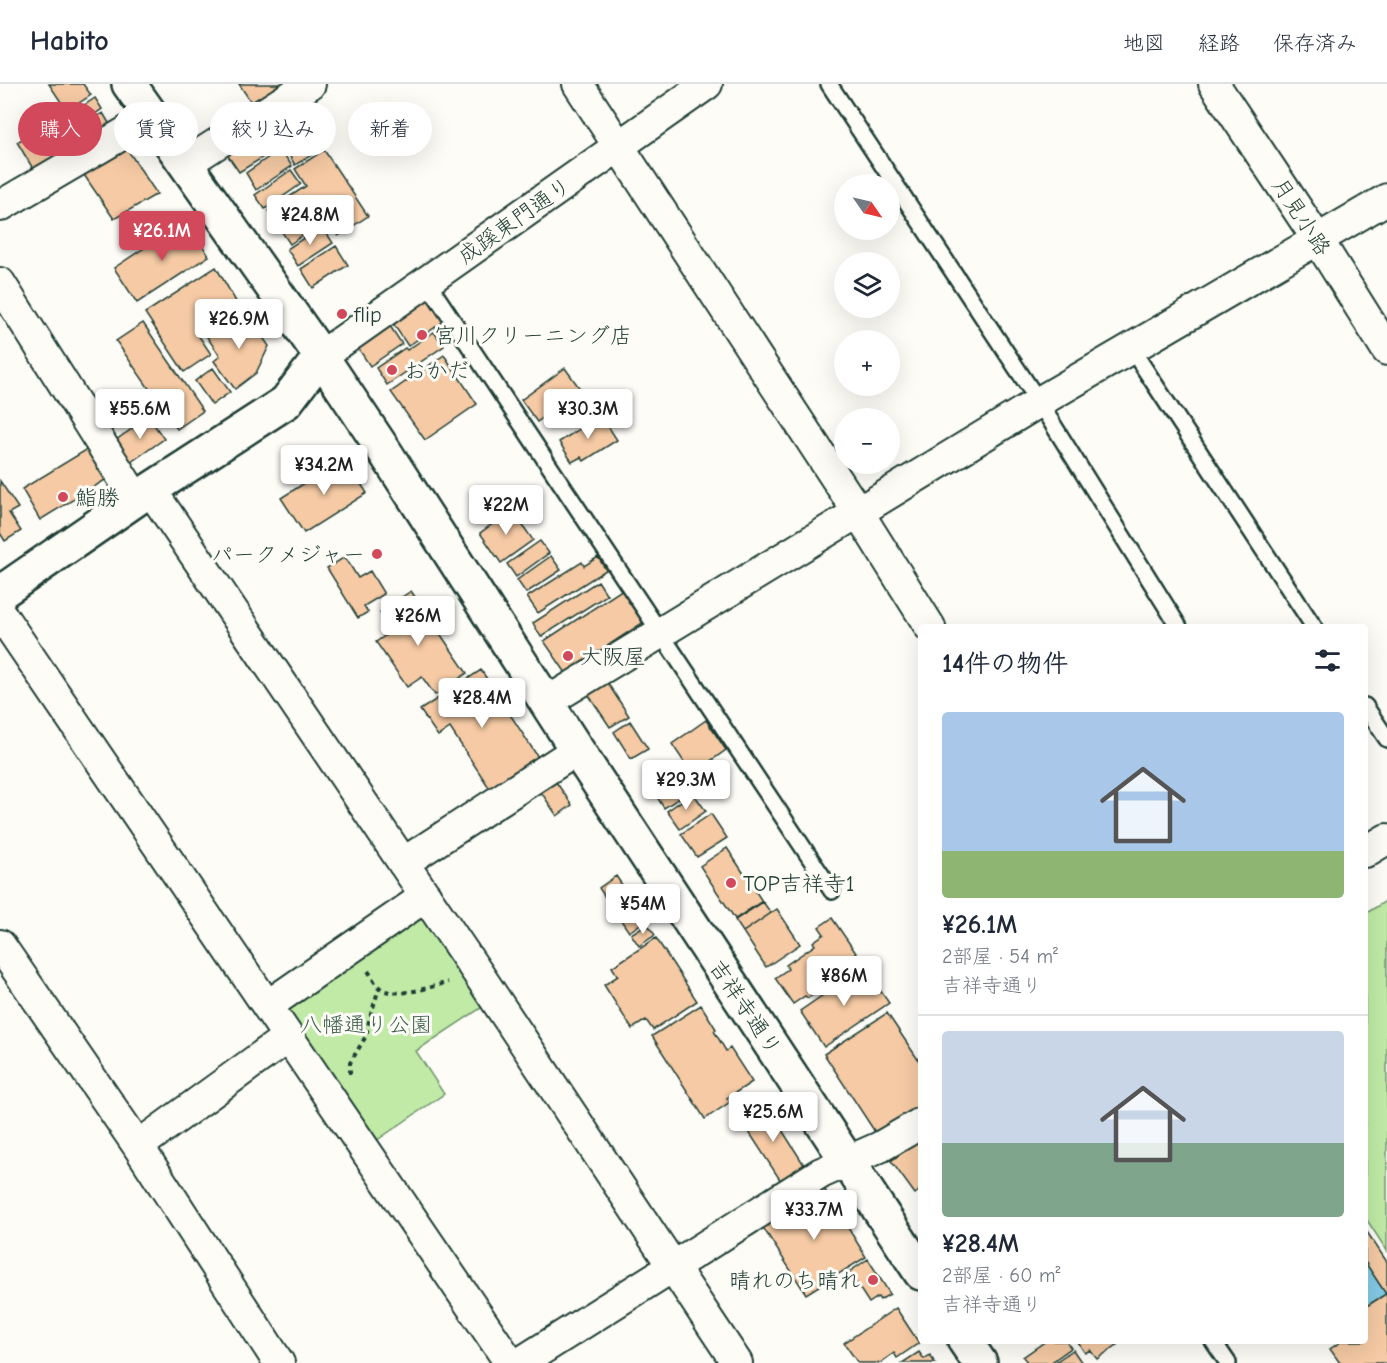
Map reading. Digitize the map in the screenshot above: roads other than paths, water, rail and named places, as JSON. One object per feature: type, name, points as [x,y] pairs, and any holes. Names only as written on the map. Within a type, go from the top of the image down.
[{"type":"main road","name":"吉祥寺通り","points":[[129,84],[142,102]]},
{"type":"main road","name":"吉祥寺通り","points":[[179,156],[321,356],[385,452],[577,750],[918,1268]]},
{"type":"main road","points":[[0,593],[143,494],[286,402],[321,356]]},
{"type":"main road","points":[[967,1344],[980,1363]]},
{"type":"street","points":[[578,84],[858,512],[928,624]]},
{"type":"street","name":"成蹊東門通り","points":[[321,356],[707,84]]},
{"type":"street","name":"月見小路","points":[[1214,84],[1318,240],[1387,350]]},
{"type":"street","points":[[185,164],[306,85]]},
{"type":"street","points":[[0,206],[114,139]]},
{"type":"street","points":[[547,702],[1039,402],[1387,199]]},
{"type":"street","points":[[0,283],[143,494],[426,896],[737,1363]]},
{"type":"street","points":[[0,613],[510,1363]]},
{"type":"street","points":[[403,863],[577,750]]},
{"type":"street","points":[[1368,850],[1387,839]]},
{"type":"street","points":[[267,1006],[426,896]]},
{"type":"street","points":[[0,945],[138,1146],[279,1363]]},
{"type":"street","points":[[138,1146],[288,1037]]},
{"type":"street","points":[[520,1363],[674,1268],[821,1173],[880,1147],[918,1125]]},
{"type":"lane","points":[[829,84],[1039,402],[1177,624]]},
{"type":"lane","points":[[427,282],[662,632],[832,891]]},
{"type":"lane","points":[[1131,348],[1312,624]]},
{"type":"lane","points":[[1368,711],[1387,740]]},
{"type":"lane","points":[[1215,1344],[1228,1363]]},
{"type":"water","points":[[1368,1267],[1386,1294],[1368,1305]]},
{"type":"place","name":"flip","points":[[342,314]]},
{"type":"place","name":"宮川クリーニング店","points":[[422,335]]},
{"type":"place","name":"おかだ","points":[[392,370]]},
{"type":"place","name":"鮨勝","points":[[63,497]]},
{"type":"place","name":"パークメジャー","points":[[377,554]]},
{"type":"place","name":"大阪屋","points":[[568,656]]},
{"type":"place","name":"TOP吉祥寺1","points":[[731,883]]},
{"type":"place","name":"晴れのち晴れ","points":[[873,1280]]},
{"type":"park label","name":"八幡通り公園","points":[[366,1024]]}]
